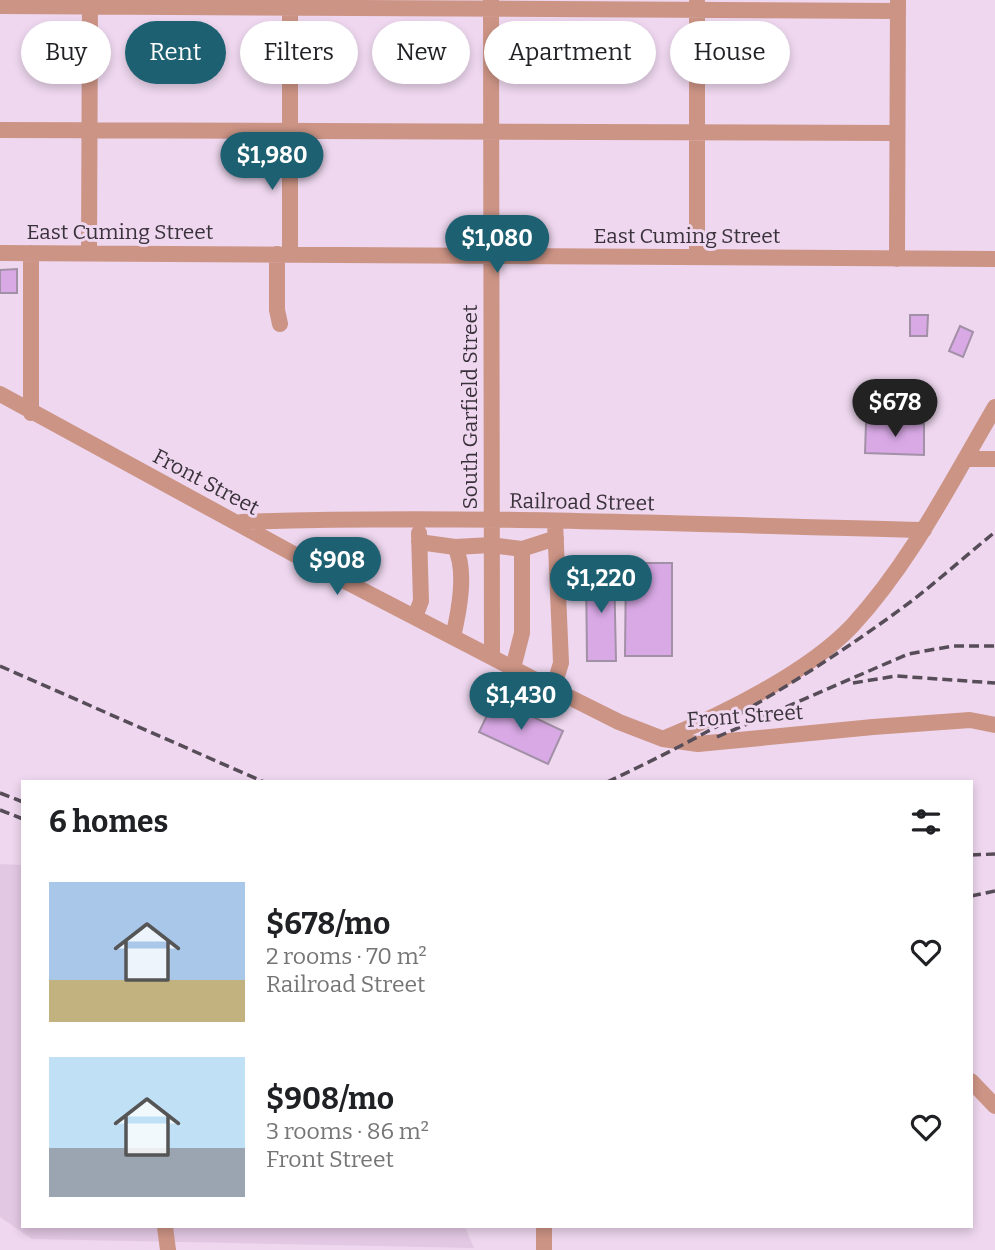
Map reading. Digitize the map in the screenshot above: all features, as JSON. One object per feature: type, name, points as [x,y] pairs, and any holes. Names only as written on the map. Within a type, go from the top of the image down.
[{"type":"street","points":[[89,253],[90,3]]},
{"type":"street","points":[[0,6],[90,3],[898,6],[897,259]]},
{"type":"street","points":[[281,324],[276,310],[284,254],[291,131],[290,4]]},
{"type":"street","name":"South Garfield Street","points":[[491,4],[492,657]]},
{"type":"street","points":[[697,5],[697,257]]},
{"type":"street","points":[[0,130],[897,133]]},
{"type":"street","name":"East Cuming Street","points":[[0,253],[995,259]]},
{"type":"street","points":[[31,253],[31,413]]},
{"type":"street","name":"Front Street","points":[[0,394],[453,637],[619,722],[663,739],[698,744],[970,720],[995,725]]},
{"type":"street","points":[[663,739],[712,719],[804,666],[851,626],[924,530],[995,407]]},
{"type":"street","points":[[965,459],[995,459]]},
{"type":"street","points":[[415,617],[421,601],[419,520]]},
{"type":"street","name":"Railroad Street","points":[[239,523],[419,520],[491,521],[556,530],[924,530]]},
{"type":"street","points":[[419,542],[455,547],[491,545],[522,549],[556,530],[561,663],[553,689]]},
{"type":"street","points":[[453,637],[460,608],[460,558],[455,547]]},
{"type":"street","points":[[513,668],[522,633],[522,549]]},
{"type":"street","points":[[973,1083],[995,1106]]},
{"type":"street","points":[[165,1228],[168,1250]]},
{"type":"street","points":[[544,1228],[544,1250]]},
{"type":"shaded area","points":[[0,864],[21,865],[21,1228],[465,1228],[474,1248],[32,1239],[0,1217]]},
{"type":"building","points":[[17,269],[17,293],[0,293],[0,270]]},
{"type":"building","points":[[910,315],[928,315],[927,336],[910,336]]},
{"type":"building","points":[[960,326],[973,332],[963,357],[949,351]]},
{"type":"building","points":[[866,423],[924,424],[924,455],[865,453]]},
{"type":"building","points":[[626,563],[672,563],[672,656],[625,656]]},
{"type":"building","points":[[614,567],[616,661],[587,661],[586,568]]},
{"type":"building","points":[[495,699],[563,731],[548,764],[479,732]]},
{"type":"railway","points":[[611,780],[726,721],[803,676],[913,600],[995,532]]},
{"type":"railway","points":[[717,737],[908,654],[953,646],[995,646]]},
{"type":"railway","points":[[0,666],[259,780]]},
{"type":"railway","points":[[853,683],[896,676],[995,683]]},
{"type":"railway","points":[[0,793],[21,801]]},
{"type":"railway","points":[[0,810],[21,818]]},
{"type":"railway","points":[[973,855],[995,854]]},
{"type":"railway","points":[[973,896],[995,891]]}]
